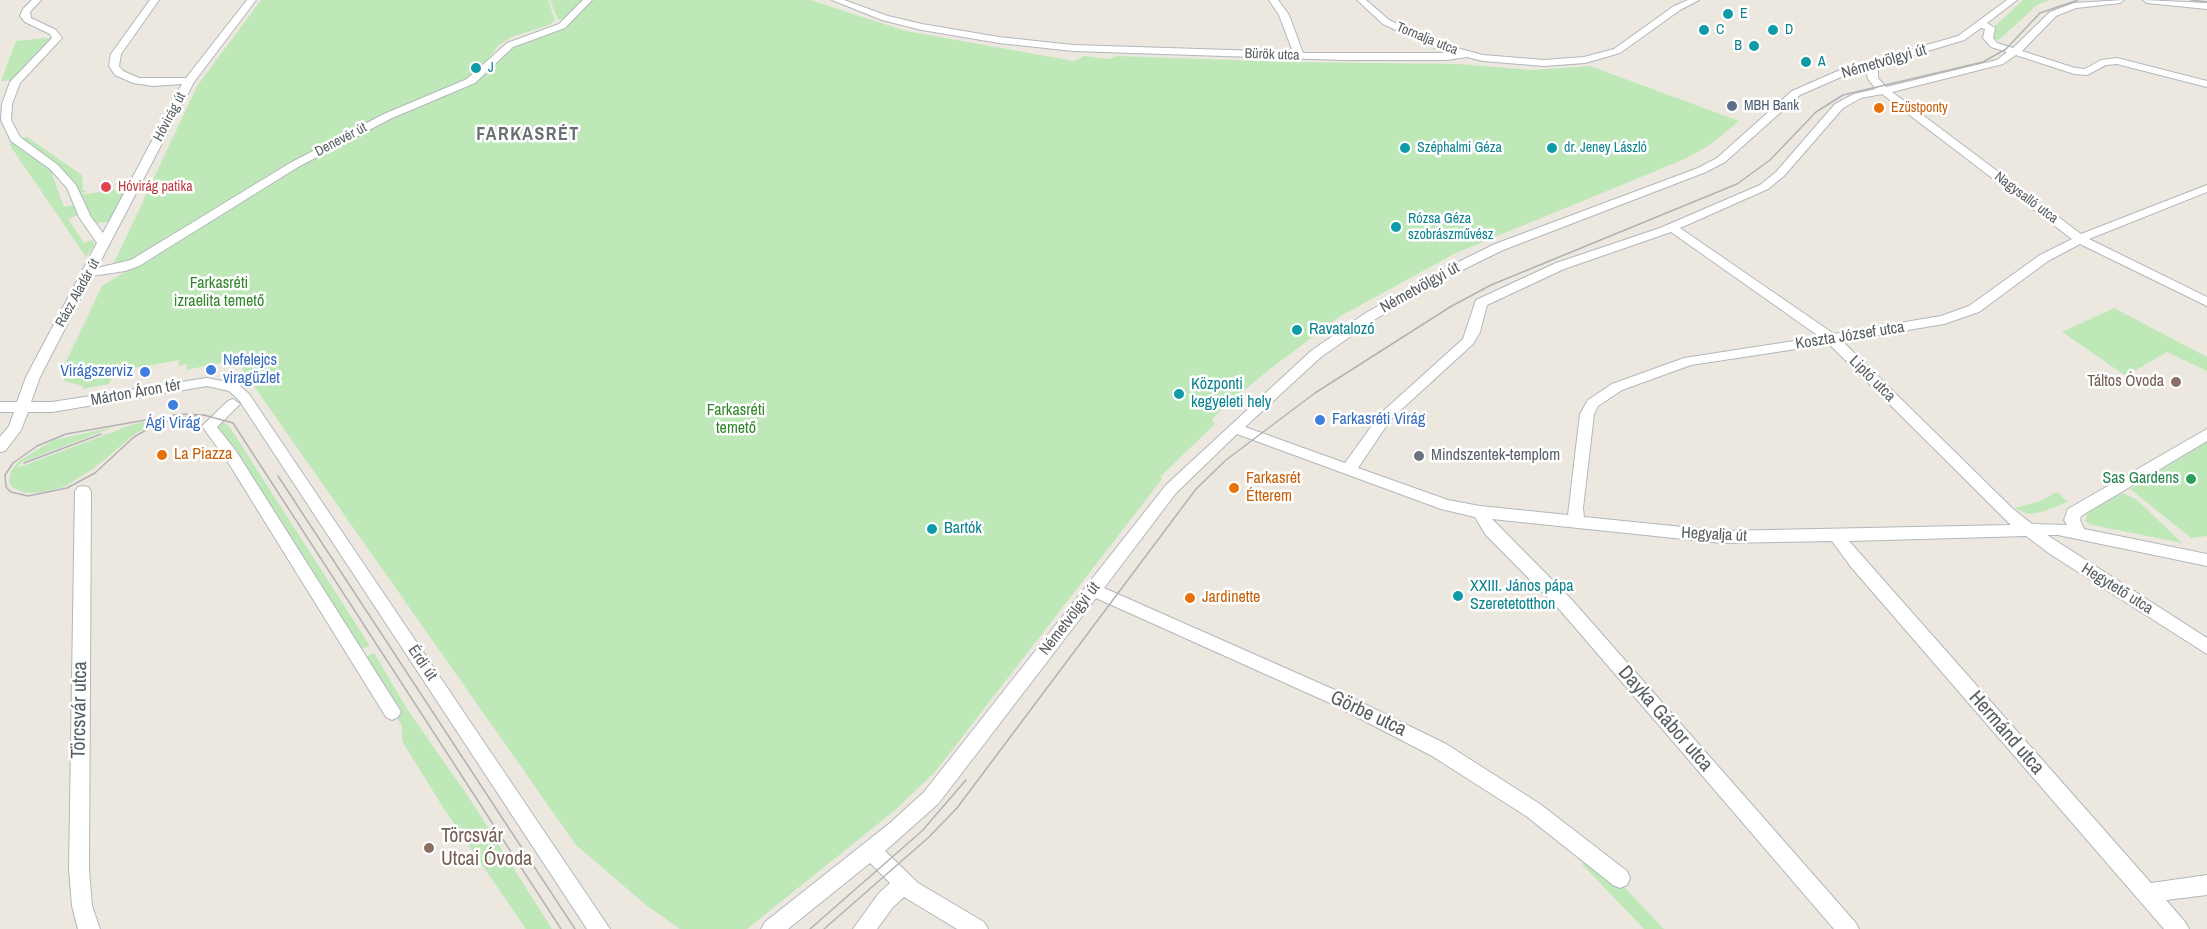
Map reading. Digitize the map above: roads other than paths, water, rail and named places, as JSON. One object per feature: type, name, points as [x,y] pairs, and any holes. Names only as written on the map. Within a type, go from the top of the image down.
[{"type":"street","name":"Rácz Aladár út","points":[[0,447],[16,427],[33,378],[104,244],[85,217],[72,187],[62,175],[12,135],[6,120],[6,110],[15,82],[57,38],[53,32],[28,21],[25,16],[26,11],[37,0]]},
{"type":"street","points":[[154,0],[116,54],[114,66],[119,73],[137,81],[189,81]]},
{"type":"street","name":"Hóvirág út","points":[[104,244],[189,81],[252,0]]},
{"type":"street","name":"Denevér út","points":[[88,273],[135,263],[294,165],[388,116],[471,81],[510,45],[562,26],[588,0]]},
{"type":"street","name":"Bürök utca","points":[[836,0],[904,23],[999,40],[1094,49],[1299,56],[1447,57],[1466,54],[1529,63],[1596,58],[1625,47],[1680,6],[1695,0]]},
{"type":"street","points":[[1273,0],[1284,15],[1299,56]]},
{"type":"street","name":"Tornalja utca","points":[[1361,0],[1377,15],[1402,31],[1435,45],[1466,54]]},
{"type":"street","points":[[1669,0],[1680,6]]},
{"type":"street","name":"Németvölgyi út","points":[[772,929],[871,850],[931,798],[1171,489],[1316,354],[1369,317],[1434,279],[1499,247],[1702,170],[1721,160],[1796,93],[1844,72],[1961,38],[2013,0]]},
{"type":"street","name":"Németvölgyi út","points":[[1348,471],[1386,416],[1468,341],[1473,332],[1481,303],[1560,266],[1671,227],[1764,187],[1780,174],[1839,106],[1858,96],[1922,83],[2000,62],[2016,51],[2053,15],[2078,5],[2120,0]]},
{"type":"street","points":[[2147,0],[2207,6]]},
{"type":"street","points":[[1980,24],[1990,28],[1989,42],[2078,72],[2087,72],[2109,61],[2207,84]]},
{"type":"street","name":"Nagysalló utca","points":[[1867,65],[1873,70],[1873,79],[1883,90],[2080,239],[2207,302]]},
{"type":"street","points":[[2,83],[15,82]]},
{"type":"street","name":"Koszta József utca","points":[[1577,523],[1575,508],[1583,429],[1587,414],[1593,403],[1617,387],[1689,361],[1944,320],[1974,309],[2044,258],[2080,239],[2115,222],[2207,188]]},
{"type":"street","name":"Liptó utca","points":[[1671,227],[1832,339],[1990,496],[2028,529]]},
{"type":"street","name":"Márton Áron tér","points":[[0,407],[24,408],[81,403],[207,382],[233,387],[238,401]]},
{"type":"street","points":[[238,401],[209,426],[231,455],[392,712]]},
{"type":"street","name":"Érdi út","points":[[238,401],[599,929]]},
{"type":"street","name":"Hegyalja út","points":[[1234,428],[1446,505],[1480,512],[1722,537],[2028,529],[2078,532],[2207,560]]},
{"type":"street","points":[[2078,532],[2072,520],[2073,513],[2207,434]]},
{"type":"street","name":"Törcsvár utca","points":[[82,491],[79,869],[82,906],[89,929]]},
{"type":"street","name":"Dayka Gábor utca","points":[[1480,512],[1491,530],[1566,605],[1842,927]]},
{"type":"street","name":"Hegytető utca","points":[[2028,529],[2056,550],[2207,647]]},
{"type":"street","name":"Hermánd utca","points":[[1836,535],[1849,554],[2178,929]]},
{"type":"street","name":"Görbe utca","points":[[1093,590],[1338,699],[1439,750],[1533,810],[1620,879]]},
{"type":"street","points":[[871,850],[904,884],[977,929]]},
{"type":"street","points":[[864,929],[886,900],[904,884]]},
{"type":"street","points":[[2145,893],[2207,885]]},
{"type":"tram line","points":[[824,929],[929,837],[957,808],[1196,489],[1226,460],[1315,393],[1450,307],[1491,285],[1737,184],[1770,160],[1816,112],[1843,95],[1983,62],[2006,49],[2040,13],[2078,0]]},
{"type":"tram line","points":[[2191,0],[2207,2]]},
{"type":"tram line","points":[[180,414],[204,415],[179,417],[151,427],[134,437],[95,473],[67,488],[28,496],[11,492],[6,487],[5,475],[13,463],[37,446],[66,434],[180,414]]},
{"type":"tram line","points":[[204,415],[233,423],[561,929]]},
{"type":"tram line","points":[[24,463],[101,434]]},
{"type":"tram line","points":[[278,476],[575,929]]},
{"type":"tram line","points":[[810,929],[922,831],[966,780]]},
{"type":"place","name":"E","points":[[1728,14]]},
{"type":"place","name":"C","points":[[1704,30]]},
{"type":"place","name":"D","points":[[1773,30]]},
{"type":"place","name":"B","points":[[1754,46]]},
{"type":"place","name":"A","points":[[1806,62]]},
{"type":"place","name":"J","points":[[476,68]]},
{"type":"place","name":"MBH Bank","points":[[1732,106]]},
{"type":"place","name":"Ezüstponty","points":[[1879,108]]},
{"type":"place","name":"Széphalmi Géza","points":[[1405,148]]},
{"type":"place","name":"dr. Jeney László","points":[[1552,148]]},
{"type":"place","name":"Hóvirág patika","points":[[106,187]]},
{"type":"place","name":"Rózsa Géza szobrászművész","points":[[1396,227]]},
{"type":"place","name":"Ravatalozó","points":[[1297,330]]},
{"type":"place","name":"Nefelejcs viragüzlet","points":[[211,370]]},
{"type":"place","name":"Virágszerviz","points":[[145,372]]},
{"type":"place","name":"Táltos Óvoda","points":[[2176,382]]},
{"type":"place","name":"Központi kegyeleti hely","points":[[1179,394]]},
{"type":"place","name":"Ági Virág","points":[[173,405]]},
{"type":"place","name":"Farkasréti Virág","points":[[1320,420]]},
{"type":"place","name":"La Piazza","points":[[162,455]]},
{"type":"place","name":"Mindszentek-templom","points":[[1419,456]]},
{"type":"place","name":"Sas Gardens","points":[[2191,479]]},
{"type":"place","name":"Farkasrét Étterem","points":[[1234,488]]},
{"type":"place","name":"Bartók","points":[[932,529]]},
{"type":"place","name":"XXIII. János pápa Szeretetotthon","points":[[1458,596]]},
{"type":"place","name":"Jardinette","points":[[1190,598]]},
{"type":"place","name":"Törcsvár Utcai Óvoda","points":[[429,848]]},
{"type":"district","name":"FARKASRÉT","points":[[528,135]]},
{"type":"park label","name":"Farkasréti izraelita temető","points":[[219,293]]},
{"type":"park label","name":"Farkasréti temető","points":[[736,420]]}]
